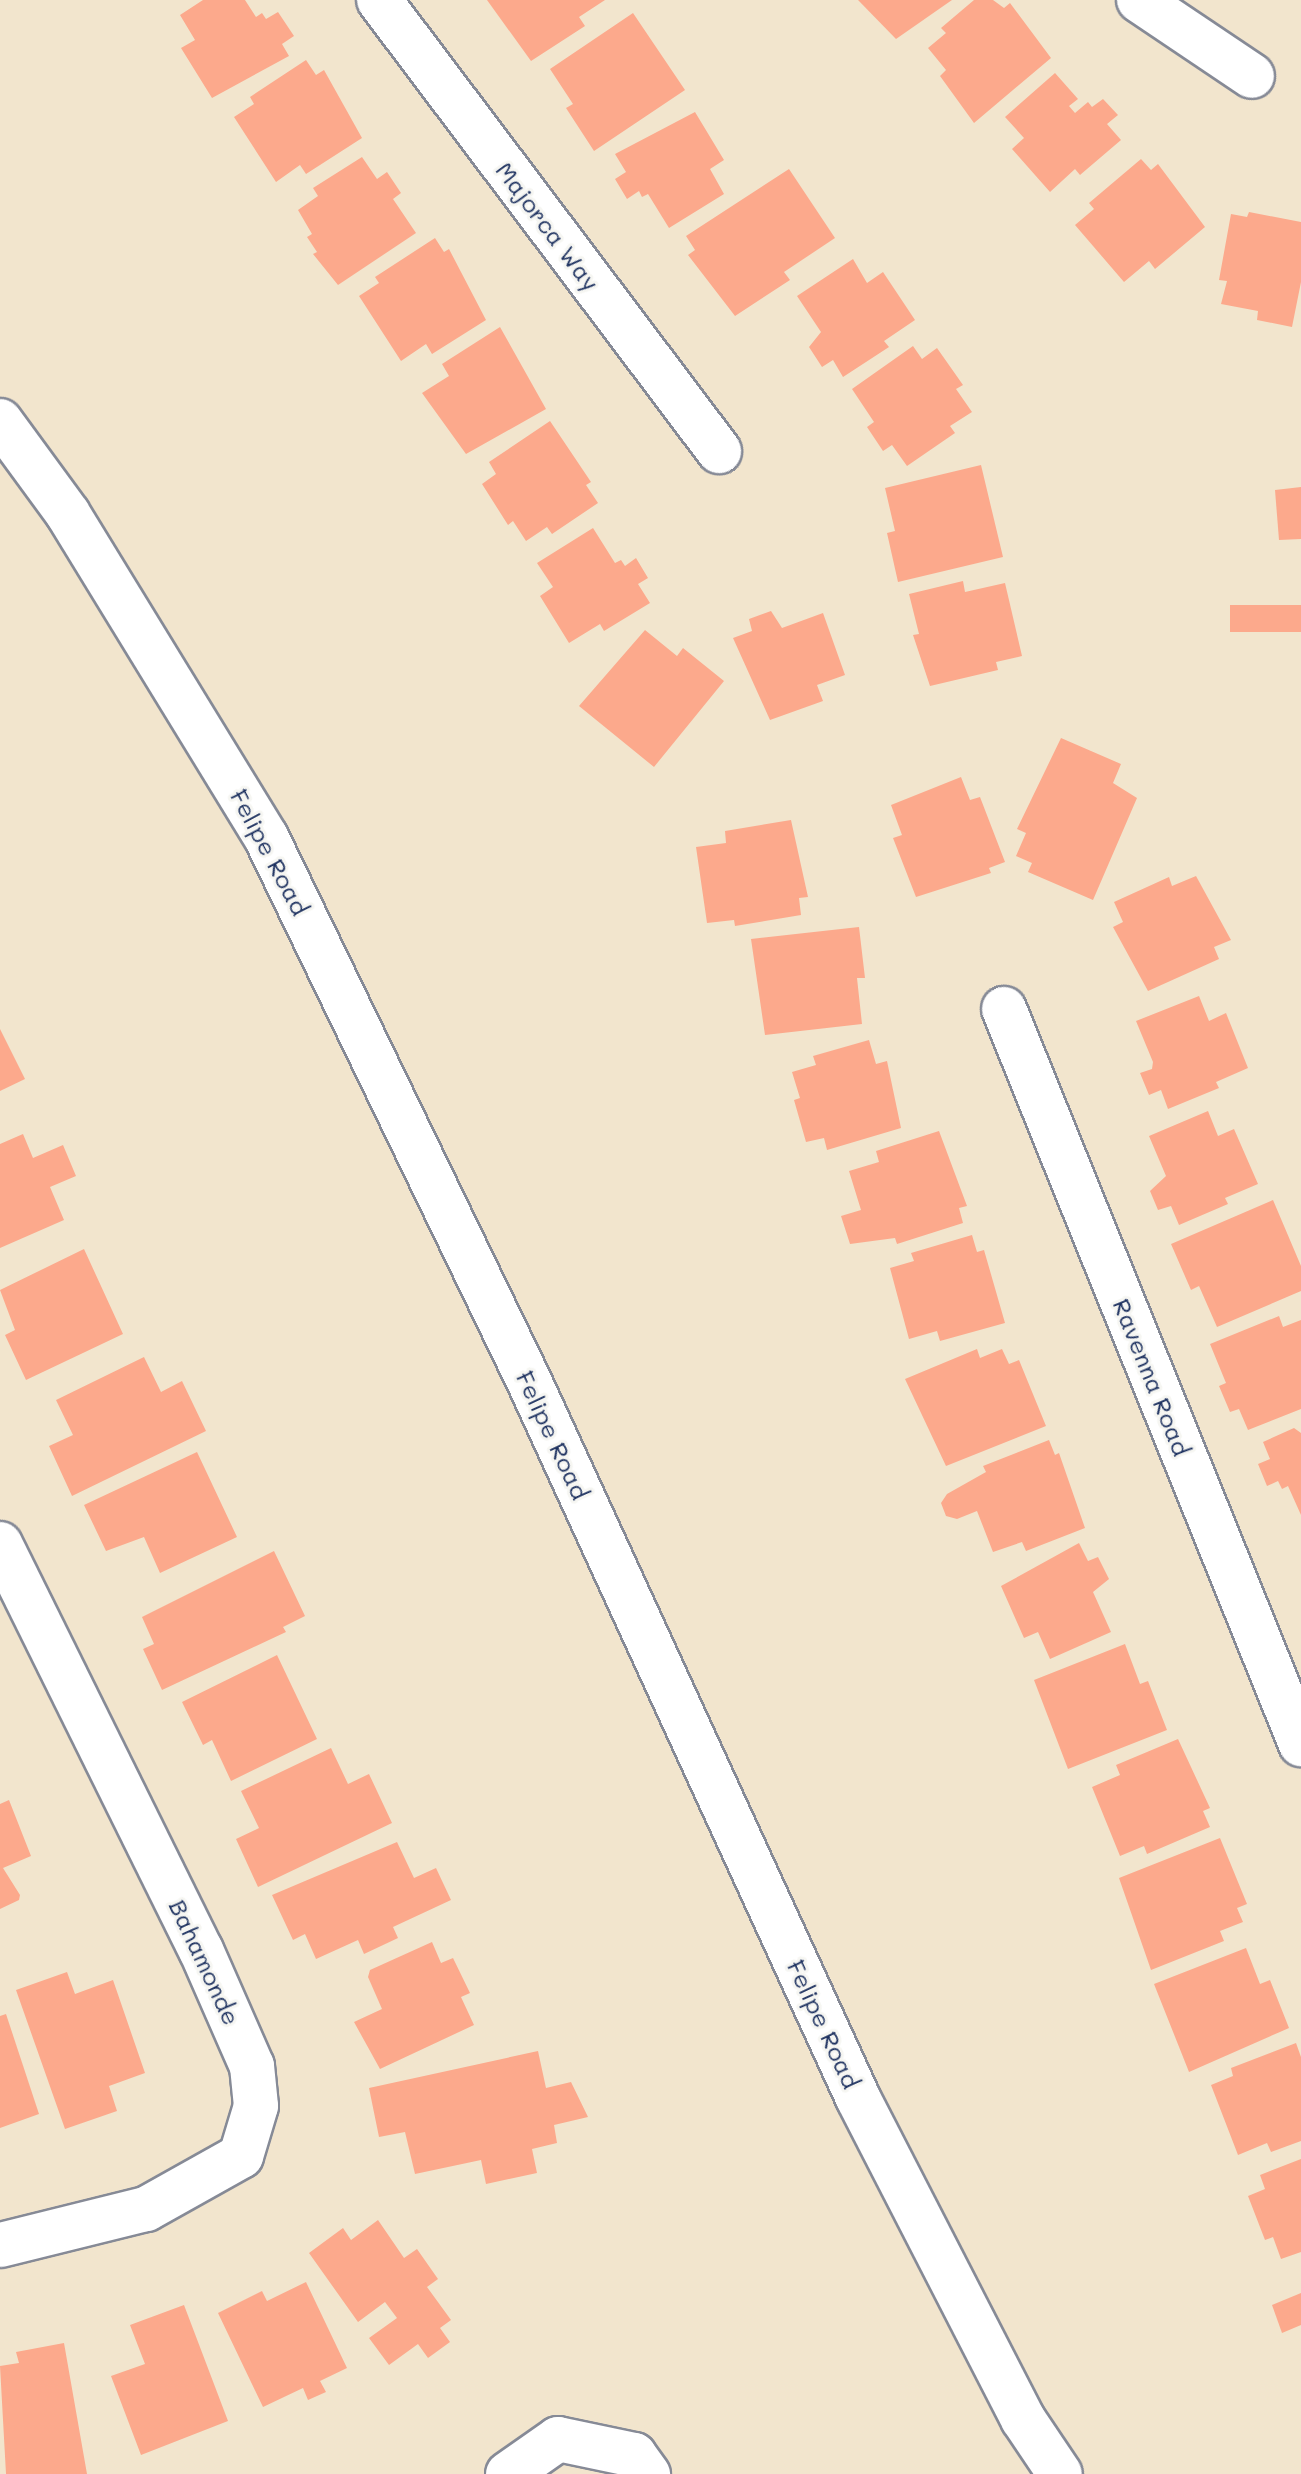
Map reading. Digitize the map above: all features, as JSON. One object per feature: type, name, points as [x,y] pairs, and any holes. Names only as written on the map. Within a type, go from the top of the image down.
[{"type":"street","name":"Majorca Way","points":[[379,0],[719,451]]},
{"type":"street","points":[[1139,0],[1252,76]]},
{"type":"street","name":"Felipe Road","points":[[0,421],[68,514],[266,837],[529,1381],[858,2098],[1023,2419],[1060,2474]]},
{"type":"street","name":"Ravenna Road","points":[[1004,1009],[1301,1744]]},
{"type":"street","name":"Bahamonde","points":[[0,1544],[201,1950],[252,2066],[256,2106],[241,2156],[146,2209],[0,2245]]},
{"type":"street","points":[[508,2474],[558,2439],[641,2464]]},
{"type":"building","points":[[203,0],[245,0],[256,17],[262,13],[266,19],[278,12],[294,36],[282,44],[289,56],[212,98],[181,48],[195,40],[180,15]]},
{"type":"building","points":[[487,0],[605,0],[579,17],[585,26],[531,61]]},
{"type":"building","points":[[858,0],[952,0],[896,39]]},
{"type":"building","points":[[974,0],[993,0],[1004,8],[1010,3],[1051,58],[974,123],[940,76],[946,70],[928,48],[946,33],[941,28]]},
{"type":"building","points":[[633,13],[685,90],[594,151],[566,108],[573,104],[550,69]]},
{"type":"building","points":[[306,60],[316,75],[324,70],[362,138],[306,174],[300,165],[276,182],[234,117],[254,104],[250,97]]},
{"type":"building","points":[[1055,73],[1078,99],[1069,106],[1075,113],[1088,102],[1092,107],[1103,99],[1118,115],[1107,124],[1121,140],[1080,175],[1075,169],[1050,192],[1012,149],[1024,138],[1005,117]]},
{"type":"building","points":[[695,112],[724,160],[710,169],[724,194],[669,228],[648,194],[642,197],[639,191],[627,199],[615,179],[626,172],[615,154]]},
{"type":"building","points":[[362,157],[377,179],[387,172],[401,193],[393,199],[416,233],[338,285],[313,254],[317,252],[307,237],[312,234],[298,210],[318,196],[313,188]]},
{"type":"building","points":[[1141,159],[1151,170],[1158,164],[1205,227],[1155,269],[1149,261],[1124,282],[1075,225],[1094,209],[1089,203]]},
{"type":"building","points":[[789,169],[835,238],[784,272],[790,280],[735,316],[688,255],[695,250],[686,236]]},
{"type":"building","points":[[1249,212],[1301,222],[1301,282],[1292,327],[1257,320],[1258,311],[1221,304],[1227,281],[1219,280],[1231,214],[1247,217]]},
{"type":"building","points":[[435,238],[444,252],[449,249],[486,320],[432,354],[426,344],[401,361],[359,296],[379,283],[375,277]]},
{"type":"building","points":[[853,259],[867,283],[883,272],[915,320],[884,341],[889,347],[843,377],[833,360],[822,367],[809,347],[821,332],[797,296]]},
{"type":"building","points":[[500,327],[546,409],[466,454],[422,393],[449,376],[442,364]]},
{"type":"building","points":[[913,346],[922,359],[937,348],[963,385],[956,389],[972,412],[950,426],[955,433],[907,466],[892,445],[883,451],[867,427],[874,422],[852,389]]},
{"type":"building","points":[[550,421],[591,482],[586,485],[598,503],[552,534],[547,527],[526,541],[513,521],[508,525],[482,484],[496,474],[489,462]]},
{"type":"building","points":[[981,465],[1003,557],[898,582],[887,533],[895,531],[885,488]]},
{"type":"building","points":[[1301,487],[1301,539],[1279,540],[1275,490]]},
{"type":"building","points":[[593,528],[615,563],[621,560],[625,566],[636,558],[648,578],[638,584],[650,603],[604,631],[600,624],[569,643],[540,596],[553,587],[537,563]]},
{"type":"building","points":[[963,581],[965,592],[1005,583],[1022,656],[996,662],[998,670],[930,686],[913,635],[919,634],[909,594]]},
{"type":"building","points":[[1230,605],[1301,605],[1301,632],[1230,632]]},
{"type":"building","points":[[771,611],[782,628],[823,613],[845,675],[817,685],[823,701],[770,720],[733,638],[752,631],[749,619]]},
{"type":"building","points":[[645,630],[677,656],[683,648],[724,681],[654,767],[579,706]]},
{"type":"building","points":[[1061,738],[1121,764],[1113,783],[1137,798],[1093,900],[1028,872],[1032,863],[1016,856],[1026,833],[1017,829]]},
{"type":"building","points":[[961,777],[970,800],[980,797],[1005,862],[989,868],[991,873],[916,897],[893,838],[902,835],[891,805]]},
{"type":"building","points":[[791,820],[808,897],[799,898],[801,915],[735,926],[734,920],[707,923],[696,847],[726,843],[725,831]]},
{"type":"building","points":[[1196,876],[1231,940],[1214,947],[1219,959],[1148,991],[1113,927],[1123,922],[1114,902],[1169,877],[1172,886]]},
{"type":"building","points":[[859,927],[865,978],[857,978],[862,1024],[765,1035],[751,939]]},
{"type":"building","points":[[1199,996],[1209,1021],[1226,1013],[1248,1068],[1216,1082],[1219,1088],[1168,1109],[1161,1090],[1149,1095],[1140,1073],[1152,1069],[1153,1062],[1136,1021]]},
{"type":"building","points":[[0,1029],[25,1079],[0,1091]]},
{"type":"building","points":[[869,1040],[876,1064],[887,1061],[901,1128],[827,1150],[824,1138],[806,1142],[794,1100],[800,1098],[792,1072],[816,1065],[813,1056]]},
{"type":"building","points":[[1208,1111],[1218,1136],[1234,1129],[1258,1184],[1225,1198],[1228,1204],[1179,1225],[1171,1206],[1158,1210],[1150,1191],[1166,1176],[1149,1136]]},
{"type":"building","points":[[939,1131],[967,1206],[959,1208],[963,1223],[897,1244],[895,1238],[850,1244],[841,1216],[861,1210],[849,1171],[879,1162],[876,1151]]},
{"type":"building","points":[[23,1134],[33,1158],[63,1145],[76,1176],[50,1187],[64,1220],[0,1248],[0,1144]]},
{"type":"building","points":[[1273,1200],[1301,1266],[1301,1291],[1217,1327],[1199,1286],[1191,1290],[1171,1244]]},
{"type":"building","points":[[972,1235],[977,1252],[984,1250],[1005,1323],[940,1341],[937,1331],[909,1339],[890,1268],[914,1261],[911,1253]]},
{"type":"building","points":[[84,1249],[123,1334],[26,1380],[5,1335],[15,1330],[0,1290]]},
{"type":"building","points":[[1279,1316],[1283,1327],[1301,1320],[1301,1409],[1248,1430],[1239,1409],[1230,1412],[1219,1386],[1226,1383],[1210,1344]]},
{"type":"building","points":[[977,1349],[980,1358],[1002,1349],[1009,1364],[1019,1360],[1046,1426],[946,1466],[905,1379]]},
{"type":"building","points":[[144,1357],[161,1392],[182,1381],[206,1431],[72,1496],[49,1446],[73,1435],[56,1400]]},
{"type":"building","points":[[1294,1428],[1301,1433],[1301,1515],[1288,1486],[1282,1489],[1278,1481],[1267,1486],[1258,1464],[1270,1459],[1263,1442]]},
{"type":"building","points":[[1049,1440],[1055,1455],[1059,1453],[1085,1528],[1026,1551],[1022,1542],[993,1552],[977,1511],[957,1519],[946,1516],[941,1503],[947,1494],[986,1472],[983,1466]]},
{"type":"building","points":[[197,1452],[237,1537],[160,1573],[144,1537],[106,1551],[84,1505]]},
{"type":"building","points":[[1079,1543],[1088,1561],[1098,1557],[1109,1579],[1093,1592],[1111,1632],[1050,1659],[1038,1632],[1024,1638],[1001,1586]]},
{"type":"building","points":[[274,1551],[305,1616],[283,1627],[286,1632],[162,1690],[143,1649],[154,1644],[142,1617]]},
{"type":"building","points":[[1125,1644],[1140,1684],[1148,1681],[1167,1730],[1068,1769],[1034,1680]]},
{"type":"building","points":[[277,1655],[317,1739],[231,1781],[212,1740],[203,1745],[182,1702]]},
{"type":"building","points":[[1178,1739],[1210,1808],[1203,1811],[1210,1827],[1147,1854],[1144,1846],[1120,1856],[1092,1787],[1120,1775],[1116,1765]]},
{"type":"building","points":[[331,1748],[348,1784],[369,1774],[392,1823],[258,1887],[236,1839],[259,1828],[241,1791]]},
{"type":"building","points":[[9,1800],[31,1856],[3,1868],[20,1895],[19,1900],[0,1909],[0,1804]]},
{"type":"building","points":[[1220,1838],[1247,1904],[1237,1908],[1243,1922],[1220,1931],[1224,1941],[1151,1970],[1119,1878]]},
{"type":"building","points":[[397,1842],[414,1878],[436,1868],[451,1900],[393,1927],[398,1938],[364,1954],[358,1940],[316,1959],[305,1934],[293,1940],[272,1895]]},
{"type":"building","points":[[432,1942],[441,1963],[453,1958],[470,1993],[461,1997],[474,2025],[380,2069],[354,2022],[382,2009],[368,1977],[370,1970]]},
{"type":"building","points":[[1246,1948],[1260,1984],[1270,1980],[1289,2028],[1189,2072],[1154,1984]]},
{"type":"building","points":[[67,1972],[75,1994],[113,1980],[145,2073],[109,2086],[117,2111],[65,2129],[16,1990]]},
{"type":"building","points":[[6,2014],[39,2114],[0,2128],[0,2016]]},
{"type":"building","points":[[1296,2043],[1301,2057],[1301,2141],[1271,2152],[1267,2143],[1238,2155],[1211,2085],[1233,2076],[1231,2068]]},
{"type":"building","points":[[538,2051],[546,2088],[571,2082],[588,2117],[554,2125],[557,2143],[532,2149],[537,2173],[486,2184],[481,2160],[415,2174],[405,2132],[379,2137],[369,2088]]},
{"type":"building","points":[[1301,2159],[1301,2252],[1281,2259],[1273,2237],[1265,2240],[1248,2196],[1265,2189],[1260,2175]]},
{"type":"building","points":[[378,2220],[404,2258],[417,2249],[438,2279],[427,2287],[451,2320],[440,2328],[450,2342],[428,2358],[418,2344],[389,2365],[369,2338],[397,2318],[385,2302],[358,2322],[309,2253],[343,2228],[351,2240]]},
{"type":"building","points":[[306,2282],[347,2368],[320,2381],[326,2392],[308,2400],[303,2388],[263,2407],[218,2313],[262,2291],[267,2301]]},
{"type":"building","points":[[1301,2293],[1301,2325],[1282,2333],[1272,2305]]},
{"type":"building","points":[[184,2305],[228,2421],[141,2455],[111,2376],[145,2364],[130,2325]]},
{"type":"building","points":[[64,2343],[87,2474],[6,2474],[0,2366],[19,2363],[16,2352]]}]
